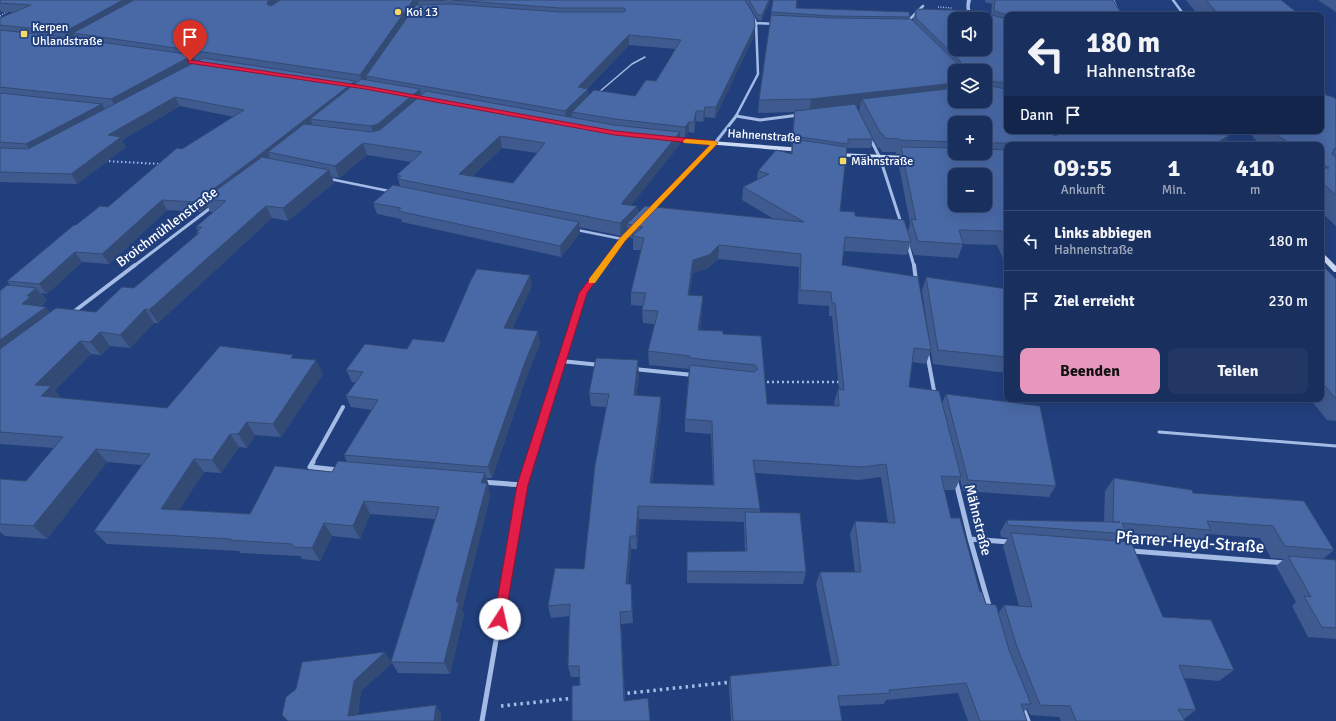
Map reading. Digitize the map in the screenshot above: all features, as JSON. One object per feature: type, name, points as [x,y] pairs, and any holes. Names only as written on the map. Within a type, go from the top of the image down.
[{"type":"main road","name":"Hahnenstraße","points":[[665,139],[785,147],[807,150]]},
{"type":"main road","points":[[829,154],[880,158],[918,158]]},
{"type":"main road","points":[[1324,257],[1336,270]]},
{"type":"street","points":[[969,0],[967,8],[969,12]]},
{"type":"street","points":[[1114,0],[1119,12]]},
{"type":"street","points":[[1173,0],[1182,12]]},
{"type":"street","points":[[910,28],[910,19],[923,6]]},
{"type":"street","points":[[648,212],[715,143],[736,116],[758,74],[756,23],[749,10]]},
{"type":"street","points":[[756,23],[778,24]]},
{"type":"street","points":[[736,116],[760,120],[800,115]]},
{"type":"street","points":[[869,137],[880,158],[903,230]]},
{"type":"street","name":"Broichmühlenstraße","points":[[70,314],[216,204]]},
{"type":"street","points":[[482,721],[523,485],[583,293],[622,239],[633,228]]},
{"type":"street","points":[[905,237],[914,266],[918,289]]},
{"type":"street","points":[[927,351],[937,404]]},
{"type":"street","points":[[562,361],[608,366]]},
{"type":"street","points":[[631,368],[700,376]]},
{"type":"street","points":[[341,470],[310,467],[343,407]]},
{"type":"street","name":"Mähnstraße","points":[[955,479],[991,614]]},
{"type":"street","points":[[475,481],[523,485]]},
{"type":"street","points":[[970,539],[1018,543]]},
{"type":"street","name":"Pfarrer-Heyd-Straße","points":[[1129,551],[1288,563]]},
{"type":"street","points":[[1020,700],[1028,721]]},
{"type":"lane","points":[[595,96],[632,64],[645,57]]},
{"type":"lane","points":[[328,178],[390,191]]},
{"type":"lane","points":[[576,230],[622,239]]},
{"type":"lane","points":[[1159,432],[1336,446]]},
{"type":"path","points":[[0,16],[12,10]]},
{"type":"path","points":[[103,161],[166,165]]},
{"type":"path","points":[[761,382],[846,382]]},
{"type":"path","points":[[617,694],[734,682]]},
{"type":"path","points":[[485,708],[578,698]]},
{"type":"building","points":[[1,0],[123,0],[64,32],[0,25],[0,18],[31,5],[0,3]]},
{"type":"building","points":[[134,0],[270,0],[267,4],[271,6],[280,0],[413,0],[360,75],[73,33]]},
{"type":"building","points":[[419,0],[446,0],[419,1]]},
{"type":"building","points":[[453,0],[745,0],[754,15],[755,27],[716,107],[705,107],[704,111],[696,111],[694,122],[689,122],[685,127],[615,119],[572,112],[594,90],[635,96],[646,80],[656,81],[681,40],[629,35],[578,87],[588,89],[565,111],[366,76],[416,5],[451,4],[560,12],[624,12],[626,10],[624,8],[560,8]]},
{"type":"building","points":[[749,0],[769,0],[762,15],[758,15]]},
{"type":"building","points":[[773,0],[797,0],[796,8],[909,12],[910,17],[833,16],[771,12]]},
{"type":"building","points":[[995,0],[1113,0],[1120,12],[1004,12],[1004,14],[994,11]]},
{"type":"building","points":[[1206,0],[1281,0],[1296,12],[1216,12]]},
{"type":"building","points":[[916,9],[987,11],[948,12],[948,49],[916,18]]},
{"type":"building","points":[[771,15],[911,19],[958,64],[948,64],[948,84],[811,99],[759,100]]},
{"type":"building","points":[[992,15],[1004,18],[1004,83],[992,81],[992,64],[961,64],[955,56],[992,56]]},
{"type":"building","points":[[0,30],[65,37],[193,55],[111,99],[0,87]]},
{"type":"building","points":[[203,58],[355,81],[196,202],[162,200],[102,254],[75,252],[39,284],[7,281],[74,225],[100,206],[108,207],[177,148],[182,149],[244,110],[175,97],[108,135],[121,137],[71,174],[0,172],[0,148],[28,149]]},
{"type":"building","points":[[361,79],[420,89],[378,124],[371,126],[310,119]]},
{"type":"building","points":[[992,86],[1004,89],[1004,134],[1052,134],[1054,136],[1061,134],[1230,135],[1218,142],[992,143],[992,116],[948,116],[948,142],[900,140],[885,138],[883,134],[881,134],[862,99],[948,89],[948,108],[992,108]]},
{"type":"building","points":[[426,91],[614,125],[680,132],[621,204],[637,206],[620,223],[398,179],[401,176],[397,175],[422,152],[363,143],[335,166],[268,152],[304,124],[371,132],[380,130]],"holes":[[[500,136],[545,143],[513,183],[459,174]]]},
{"type":"building","points":[[0,93],[102,104],[26,144],[0,142]]},
{"type":"building","points":[[1324,94],[1336,99],[1336,149],[1334,149],[1332,154],[1336,156],[1336,195],[1324,185],[1324,168],[1329,168],[1324,165],[1324,142],[1288,142],[1276,134],[1324,134]]},
{"type":"building","points":[[855,104],[873,139],[848,139],[848,144],[793,136],[795,111]]},
{"type":"building","points":[[793,139],[847,147],[840,211],[855,212],[855,216],[904,220],[911,242],[845,237],[842,265],[918,277],[931,350],[914,348],[909,387],[939,391],[961,477],[941,476],[951,518],[960,518],[980,592],[982,592],[986,604],[996,605],[1009,650],[1031,704],[1021,704],[1027,721],[980,721],[966,683],[889,690],[890,693],[838,696],[842,721],[733,721],[730,676],[839,665],[820,572],[861,572],[855,521],[895,523],[886,464],[863,467],[753,460],[760,509],[638,506],[636,536],[630,536],[626,584],[631,584],[632,611],[620,612],[624,701],[648,698],[650,721],[572,721],[572,686],[580,685],[579,666],[568,666],[570,604],[548,606],[555,568],[584,569],[595,465],[609,394],[589,393],[596,358],[638,360],[634,395],[661,397],[650,483],[714,485],[712,421],[685,419],[690,365],[754,372],[758,369],[755,365],[690,358],[690,356],[648,351],[658,311],[642,310],[646,293],[631,292],[644,238],[632,236],[643,227],[627,224],[645,206],[804,222],[743,187],[769,174],[758,171],[776,150],[792,154]],"holes":[[[719,245],[801,254],[800,290],[831,292],[832,303],[835,303],[844,390],[838,389],[839,406],[767,404],[761,336],[723,334],[723,331],[698,330],[703,296],[688,295],[693,260],[709,255]]]},
{"type":"building","points":[[901,147],[948,148],[948,160],[992,160],[992,149],[1004,150],[1004,235],[1002,231],[959,230],[963,244],[918,241],[911,219],[916,220]]},
{"type":"building","points":[[262,157],[329,170],[283,208],[266,206],[149,310],[145,309],[120,335],[100,332],[90,342],[80,341],[35,385],[51,386],[41,396],[167,408],[220,346],[293,355],[291,358],[316,360],[273,424],[247,422],[238,434],[230,434],[212,460],[194,459],[161,509],[250,514],[275,466],[332,472],[338,461],[485,473],[481,483],[487,483],[456,602],[459,602],[444,663],[391,662],[439,507],[364,501],[353,526],[324,523],[312,548],[294,547],[292,544],[230,540],[231,539],[94,531],[150,454],[96,449],[33,526],[0,524],[0,479],[26,481],[63,437],[0,432],[0,349],[56,308],[96,312],[122,287],[134,288],[199,233],[196,233],[202,227],[196,227],[226,201],[204,199]]},
{"type":"building","points":[[393,185],[579,222],[560,246],[398,211],[401,208],[373,203]]},
{"type":"building","points":[[1324,267],[1336,279],[1336,399],[1324,385]]},
{"type":"building","points":[[477,269],[530,275],[504,328],[538,331],[525,362],[488,467],[344,455],[378,400],[346,396],[363,372],[346,370],[365,344],[407,349],[413,339],[444,342]]},
{"type":"building","points":[[926,277],[1004,289],[1004,357],[938,350]]},
{"type":"building","points":[[7,285],[36,288],[27,296],[31,296],[22,304],[46,307],[0,340],[0,291]]},
{"type":"building","points":[[946,394],[1040,406],[1056,486],[968,480]]},
{"type":"building","points":[[1114,478],[1192,490],[1193,493],[1304,501],[1334,550],[1285,546],[1273,526],[1207,521],[1211,530],[1122,523],[1127,534],[1008,525],[1007,520],[1113,522]]},
{"type":"building","points":[[745,512],[800,513],[806,572],[687,571],[687,552],[747,551]]},
{"type":"building","points":[[1011,533],[1131,542],[1163,617],[1211,620],[1234,670],[1179,665],[1196,710],[1178,709],[1185,721],[1076,721],[1070,706],[1040,705],[1017,647],[1004,605],[1032,607]]},
{"type":"building","points":[[1288,556],[1336,560],[1336,628],[1322,627],[1304,596],[1311,597]]},
{"type":"building","points":[[385,652],[354,681],[348,716],[436,705],[434,721],[288,721],[282,715],[286,697],[296,689],[302,662]]},
{"type":"slow traffic","points":[[592,281],[622,239],[715,143],[686,141]]},
{"type":"place","name":"Koi 13","points":[[398,12]]},
{"type":"place","name":"Kerpen Uhlandstraße","points":[[24,34]]},
{"type":"place","name":"Mähnstraße","points":[[843,161]]},
{"type":"route","points":[[190,61],[365,87],[615,133],[715,143],[622,239],[583,293],[523,485],[500,619]]}]
